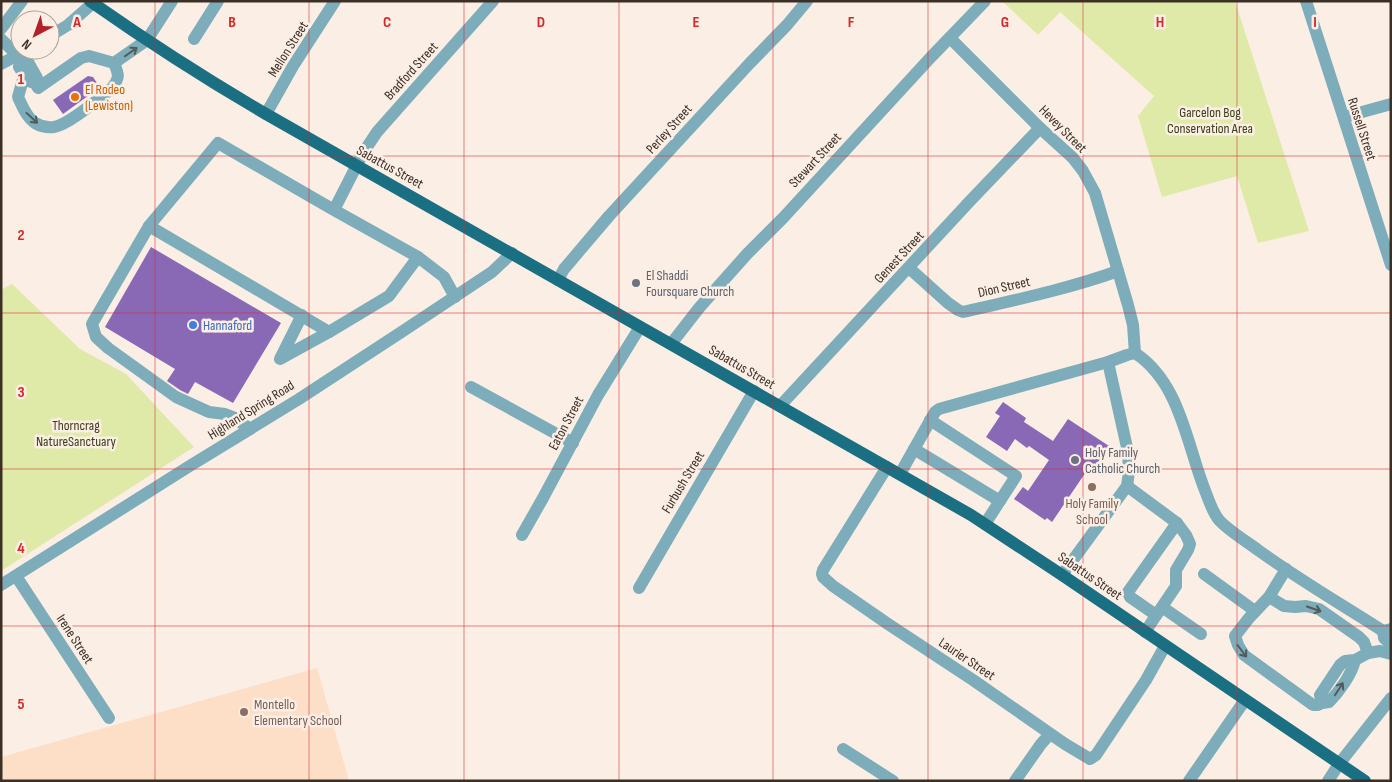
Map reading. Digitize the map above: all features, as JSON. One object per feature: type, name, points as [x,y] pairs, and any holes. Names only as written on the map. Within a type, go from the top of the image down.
[{"type":"main road","name":"Sabattus Street","points":[[92,2],[215,84],[266,114],[986,524],[1364,781]]},
{"type":"street","points":[[1,29],[22,1]]},
{"type":"street","points":[[114,63],[147,40],[172,1]]},
{"type":"street","points":[[194,39],[218,1]]},
{"type":"street","name":"Mellon Street","points":[[266,114],[293,66],[335,1]]},
{"type":"street","name":"Bradford Street","points":[[334,210],[363,153],[377,132],[493,1]]},
{"type":"street","name":"Perley Street","points":[[558,280],[564,269],[609,216],[750,62],[777,36],[807,1]]},
{"type":"street","name":"Stewart Street","points":[[671,344],[677,334],[747,254],[783,218],[985,1]]},
{"type":"street","name":"Russell Street","points":[[1306,1],[1351,145],[1387,242],[1391,265]]},
{"type":"street","points":[[60,30],[68,25],[92,2]]},
{"type":"street","name":"Hevey Street","points":[[950,38],[1084,171],[1095,193],[1118,271],[1133,325],[1135,353]]},
{"type":"street","points":[[20,60],[19,67],[38,88],[82,58],[89,56],[114,63],[119,74],[118,80],[112,88],[66,123],[53,127],[33,122],[25,111],[18,97],[29,79]]},
{"type":"street","points":[[1344,118],[1391,104]]},
{"type":"street","name":"Genest Street","points":[[780,406],[1040,128]]},
{"type":"street","points":[[250,429],[233,417],[209,412],[176,397],[108,348],[96,337],[92,324],[149,226],[218,143],[418,257],[444,277],[455,297]]},
{"type":"street","points":[[149,226],[329,332]]},
{"type":"street","name":"Highland Spring Road","points":[[1,585],[188,466],[299,399],[492,272],[512,253]]},
{"type":"street","points":[[302,315],[280,359],[389,296],[418,257]]},
{"type":"street","name":"Dion Street","points":[[909,268],[948,303],[963,312],[1046,293],[1118,271]]},
{"type":"street","name":"Eaton Street","points":[[522,535],[598,395],[640,327]]},
{"type":"street","points":[[900,474],[930,420],[939,409],[1135,353],[1143,358],[1161,378],[1175,403],[1190,441],[1198,475],[1218,519],[1286,569],[1387,630],[1384,638],[1391,645]]},
{"type":"street","points":[[1062,575],[1127,486],[1129,472],[1128,452],[1108,362]]},
{"type":"street","points":[[471,387],[573,443]]},
{"type":"street","name":"Furbush Street","points":[[639,588],[754,391]]},
{"type":"street","points":[[930,420],[1016,476],[986,524]]},
{"type":"street","points":[[914,449],[1000,501]]},
{"type":"street","name":"Laurier Street","points":[[887,467],[823,570],[823,577],[888,624],[1086,758],[1093,758],[1146,680],[1166,646]]},
{"type":"street","points":[[1127,486],[1176,523],[1190,544],[1176,570],[1176,586],[1145,632]]},
{"type":"street","points":[[1176,523],[1128,592],[1130,598],[1159,611],[1201,634]]},
{"type":"street","points":[[1286,569],[1269,597],[1235,636],[1244,655],[1313,705],[1318,705],[1322,703],[1320,695],[1340,665],[1345,661],[1355,660],[1368,653],[1380,651],[1391,654]]},
{"type":"street","points":[[1204,574],[1256,611]]},
{"type":"street","name":"Irene Street","points":[[16,576],[109,718]]},
{"type":"street","points":[[1269,597],[1284,606],[1306,606],[1319,609],[1359,637],[1364,642],[1368,653]]},
{"type":"street","points":[[1328,781],[1339,764],[1391,698]]},
{"type":"street","points":[[1189,781],[1245,700]]},
{"type":"street","points":[[1015,781],[1050,734]]},
{"type":"street","points":[[843,749],[893,781]]},
{"type":"shaded area","name":"Montello Elementary School","points":[[317,668],[349,781],[1,781],[1,757]]},
{"type":"green space","name":"Garcelon Bog Conservation Area","points":[[1002,1],[1235,1],[1309,231],[1258,243],[1237,176],[1162,197],[1138,116],[1154,96],[1060,12],[1038,35]]},
{"type":"green space","name":"Thorncrag NatureSanctuary","points":[[12,284],[80,349],[126,374],[194,447],[1,571],[1,290]]},
{"type":"building","name":"El Rodeo (Lewiston)","points":[[88,76],[93,77],[99,88],[63,114],[53,100]]},
{"type":"building","name":"Hannaford","points":[[151,247],[281,323],[233,403],[195,382],[188,394],[180,390],[167,381],[175,369],[105,327]]},
{"type":"building","name":"Holy Family Catholic Church","points":[[1003,402],[1026,418],[1024,422],[1053,441],[1068,419],[1109,446],[1094,468],[1090,466],[1052,522],[1047,518],[1045,520],[1014,499],[1023,487],[1028,491],[1049,460],[1015,439],[1007,451],[986,437],[1000,416],[995,413]]},
{"type":"place","name":"El Rodeo (Lewiston)","points":[[75,97]]},
{"type":"place","name":"El Shaddi Foursquare Church","points":[[636,283]]},
{"type":"place","name":"Hannaford","points":[[193,325]]},
{"type":"place","name":"Holy Family Catholic Church","points":[[1075,460]]},
{"type":"place","name":"Holy Family School","points":[[1092,487]]},
{"type":"place","name":"Montello Elementary School","points":[[244,712]]}]
